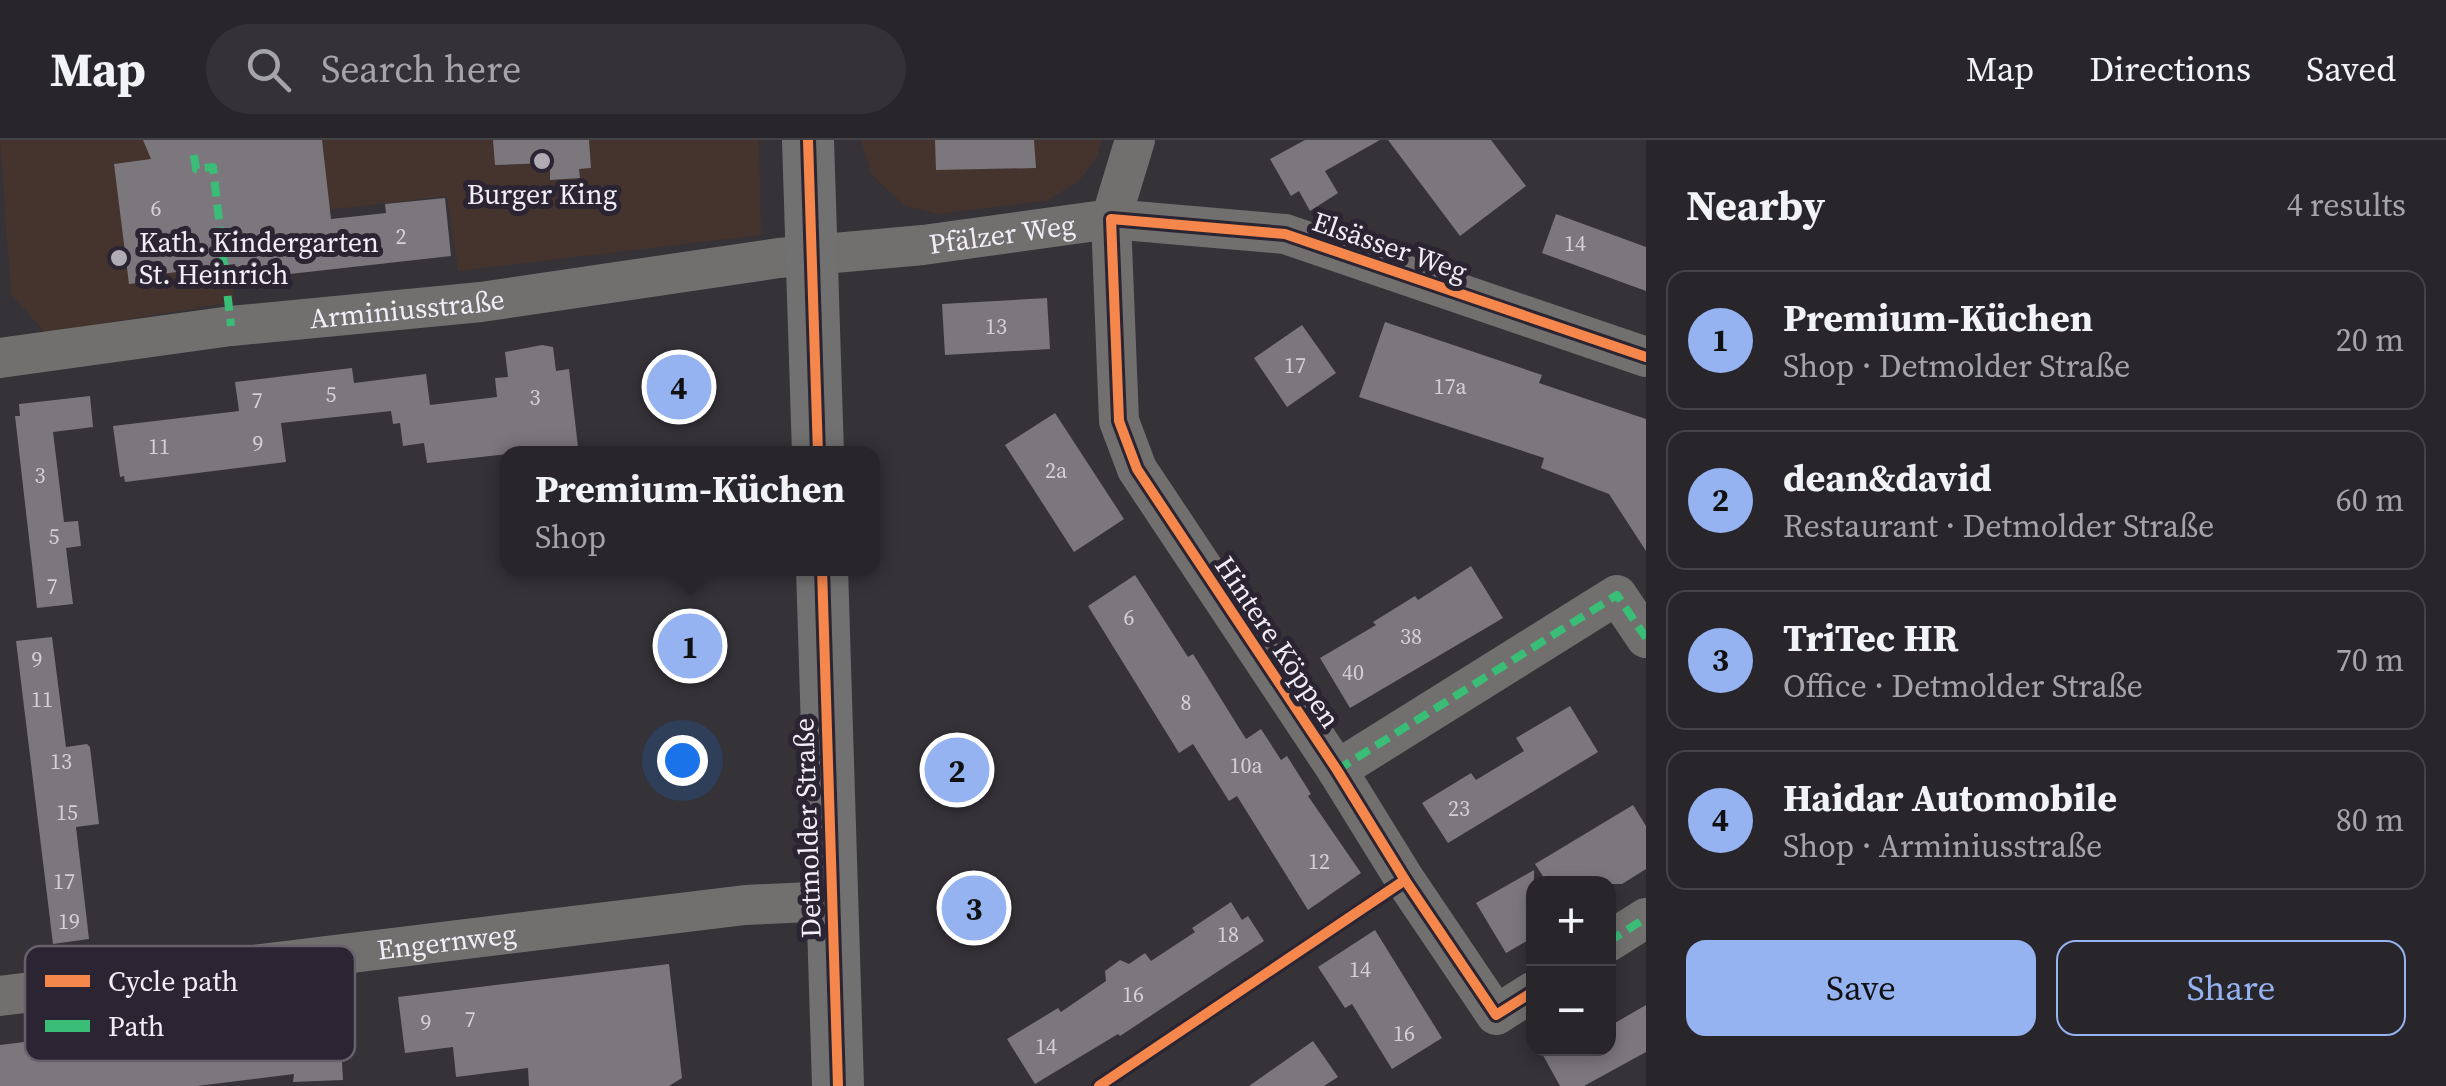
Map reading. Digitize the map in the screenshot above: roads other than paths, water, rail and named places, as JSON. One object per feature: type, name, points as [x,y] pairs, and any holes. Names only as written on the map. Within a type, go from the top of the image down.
[{"type":"main road","points":[[808,140],[818,446]]},
{"type":"main road","name":"Detmolder Straße","points":[[822,576],[838,1086]]},
{"type":"street","name":"Pfälzer Weg","points":[[812,255],[923,245],[1111,219],[1135,140]]},
{"type":"street","name":"Elsässer Weg","points":[[1111,219],[1285,234],[1646,357]]},
{"type":"street","name":"Hintere Köppen","points":[[1111,219],[1119,421],[1138,469],[1496,1015],[1526,996]]},
{"type":"street","name":"Arminiusstraße","points":[[0,358],[230,326],[481,302],[812,255]]},
{"type":"street","name":"Hintere Köppen","points":[[1337,770],[1617,594],[1646,638]]},
{"type":"street","name":"Engernweg","points":[[355,953],[745,905],[832,901]]},
{"type":"street","points":[[1616,937],[1646,918]]},
{"type":"street","name":"Engernweg","points":[[0,996],[25,993]]},
{"type":"place","name":"Burger King","points":[[542,161]]},
{"type":"place","name":"Kath. Kindergarten St. Heinrich","points":[[119,258]]},
{"type":"place","name":"Haidar Automobile","points":[[679,387]]},
{"type":"place","name":"Premium-Küchen","points":[[690,646]]},
{"type":"place","name":"dean&david","points":[[957,770]]},
{"type":"place","name":"TriTec HR","points":[[974,908]]}]
